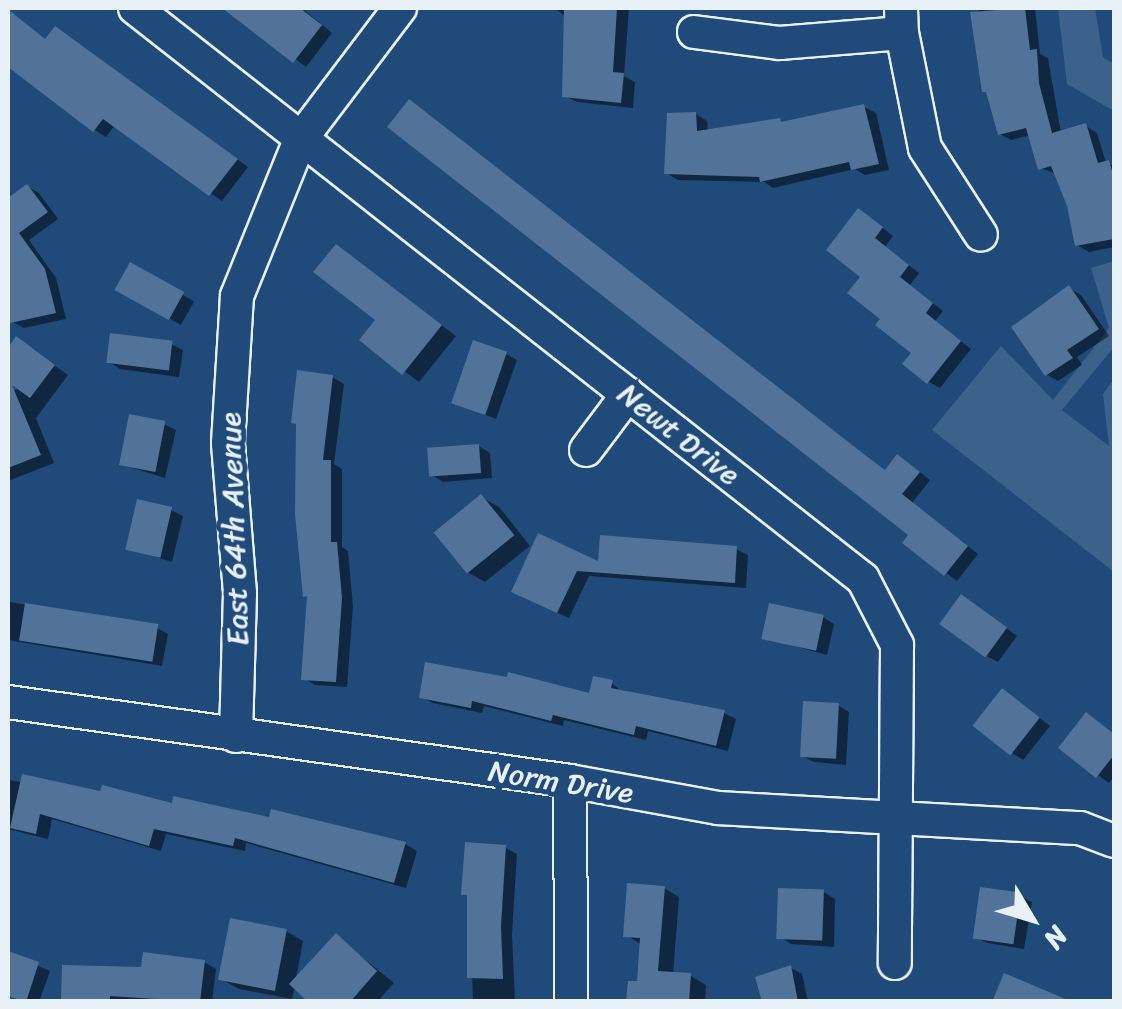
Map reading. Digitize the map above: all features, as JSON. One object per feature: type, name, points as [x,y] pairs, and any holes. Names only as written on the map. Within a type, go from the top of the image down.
[{"type":"street","name":"Newt Drive","points":[[135,8],[863,579],[897,645],[895,964]]},
{"type":"street","name":"East 64th Avenue","points":[[236,736],[240,593],[228,443],[237,296],[300,140],[400,8]]},
{"type":"street","points":[[694,32],[780,43],[902,20],[925,148],[981,235]]},
{"type":"street","points":[[586,450],[628,394]]},
{"type":"street","name":"Norm Drive","points":[[8,702],[570,781],[718,808],[1080,828],[1114,841]]},
{"type":"street","points":[[570,781],[572,1002]]},
{"type":"shaded area","points":[[1058,8],[1095,8],[1103,57],[1114,64],[1114,111],[1067,84]]},
{"type":"shaded area","points":[[1114,261],[1114,347],[1062,410],[1109,446],[1103,394],[1114,379],[1114,572],[932,430],[1001,346],[1053,400],[1109,328],[1091,268]]},
{"type":"building","points":[[222,8],[300,8],[322,25],[293,63]]},
{"type":"building","points":[[564,8],[617,8],[613,72],[624,73],[621,103],[562,97]]},
{"type":"building","points":[[1025,8],[1030,50],[1037,49],[1039,83],[1052,133],[1086,123],[1098,163],[1109,160],[1114,178],[1114,239],[1075,246],[1067,206],[1051,166],[1038,170],[1026,128],[998,135],[986,92],[982,92],[970,12]]},
{"type":"building","points":[[8,9],[45,39],[55,26],[238,159],[209,196],[103,119],[93,132],[8,67]]},
{"type":"building","points":[[409,99],[885,470],[897,454],[920,472],[902,494],[968,546],[944,576],[902,543],[908,535],[387,127]]},
{"type":"building","points":[[864,104],[879,164],[851,170],[849,162],[760,182],[759,177],[664,174],[667,113],[696,112],[697,131],[780,118],[781,122]]},
{"type":"building","points":[[27,184],[48,212],[19,233],[45,269],[56,313],[10,323],[8,198]]},
{"type":"building","points":[[858,208],[883,227],[875,238],[909,265],[900,277],[933,303],[926,313],[961,341],[927,384],[902,364],[911,353],[875,325],[880,319],[847,293],[860,277],[826,250]]},
{"type":"building","points":[[336,244],[442,325],[402,375],[359,340],[375,320],[313,272]]},
{"type":"building","points":[[130,262],[184,292],[169,320],[114,290]]},
{"type":"building","points":[[1069,285],[1099,329],[1067,350],[1073,358],[1045,376],[1011,327]]},
{"type":"building","points":[[110,333],[173,341],[169,370],[106,363]]},
{"type":"building","points":[[16,336],[55,365],[30,398],[12,385],[41,455],[8,468],[8,348]]},
{"type":"building","points":[[473,340],[507,352],[485,415],[451,403]]},
{"type":"building","points":[[297,370],[333,375],[323,460],[331,460],[331,542],[337,542],[342,598],[336,682],[301,680],[307,596],[303,597],[295,514],[296,424],[291,423]]},
{"type":"building","points":[[129,414],[165,421],[155,472],[119,465]]},
{"type":"building","points":[[479,444],[481,473],[429,477],[427,448]]},
{"type":"building","points":[[481,494],[514,535],[467,574],[434,532]]},
{"type":"building","points":[[137,499],[172,507],[160,558],[125,550]]},
{"type":"building","points":[[538,533],[598,561],[600,535],[737,546],[735,583],[577,571],[557,613],[511,592]]},
{"type":"building","points":[[961,594],[1007,628],[985,657],[939,624]]},
{"type":"building","points":[[25,603],[158,624],[152,662],[19,641]]},
{"type":"building","points":[[769,603],[824,615],[816,651],[761,639]]},
{"type":"building","points":[[425,662],[507,677],[508,672],[589,693],[593,676],[613,680],[611,688],[725,710],[716,746],[636,726],[634,735],[553,715],[551,721],[472,701],[471,708],[419,698]]},
{"type":"building","points":[[1002,688],[1040,718],[1010,755],[972,726]]},
{"type":"building","points":[[803,701],[839,703],[836,759],[800,757]]},
{"type":"building","points":[[1086,712],[1114,734],[1114,755],[1096,778],[1058,748]]},
{"type":"building","points":[[22,774],[100,791],[102,785],[172,803],[173,796],[269,817],[271,809],[406,842],[394,883],[235,838],[233,846],[154,829],[149,846],[40,814],[36,834],[10,828]]},
{"type":"building","points":[[465,842],[506,845],[501,926],[503,979],[467,978],[467,895],[461,895]]},
{"type":"building","points":[[627,883],[665,886],[658,971],[691,973],[689,1002],[626,1002],[628,981],[637,981],[640,938],[623,937]]},
{"type":"building","points":[[980,887],[1021,893],[1013,944],[973,938]]},
{"type":"building","points":[[778,888],[824,890],[822,941],[776,939]]},
{"type":"building","points":[[230,918],[287,929],[275,991],[218,980]]},
{"type":"building","points":[[336,933],[377,971],[350,1002],[308,1002],[289,984]]},
{"type":"building","points":[[8,951],[39,962],[26,1002],[8,996]]},
{"type":"building","points":[[143,952],[205,960],[200,1002],[110,996],[110,1002],[61,1002],[62,965],[141,967]]},
{"type":"building","points":[[791,965],[798,1002],[762,1002],[755,977]]},
{"type":"building","points":[[1004,973],[1070,1001],[1070,1002],[992,1002]]}]
